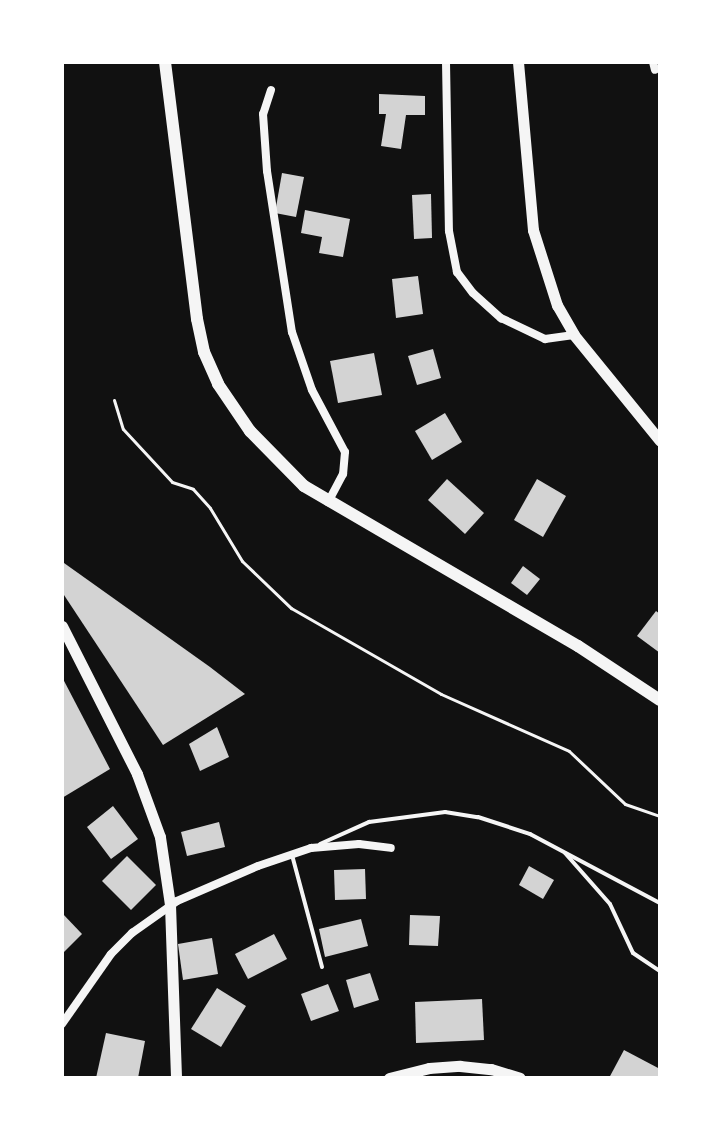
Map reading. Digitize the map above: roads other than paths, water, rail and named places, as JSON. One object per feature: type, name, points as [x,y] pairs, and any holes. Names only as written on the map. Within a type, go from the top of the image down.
[{"type":"main road","points":[[165,62],[197,319],[204,352],[218,384],[250,431],[304,486],[328,502],[578,646],[660,700]]},
{"type":"street","points":[[446,62],[449,231],[457,272],[473,293],[501,318],[545,339],[556,340],[574,335]]},
{"type":"street","points":[[518,62],[533,230],[557,305],[574,335],[660,441]]},
{"type":"street","points":[[271,90],[263,114],[267,171],[292,332],[312,390],[345,452],[343,474],[328,502]]},
{"type":"street","points":[[64,632],[137,774],[160,837],[170,905],[176,1078]]},
{"type":"street","points":[[62,1024],[111,954],[132,933],[170,905],[258,866],[311,848],[359,844],[391,848]]},
{"type":"street","points":[[389,1078],[429,1068],[460,1066],[491,1069],[520,1078]]},
{"type":"lane","points":[[311,848],[369,822],[445,812],[478,817],[530,834],[660,903]]},
{"type":"lane","points":[[563,851],[610,904],[633,953],[660,971]]},
{"type":"lane","points":[[292,855],[322,967]]}]
